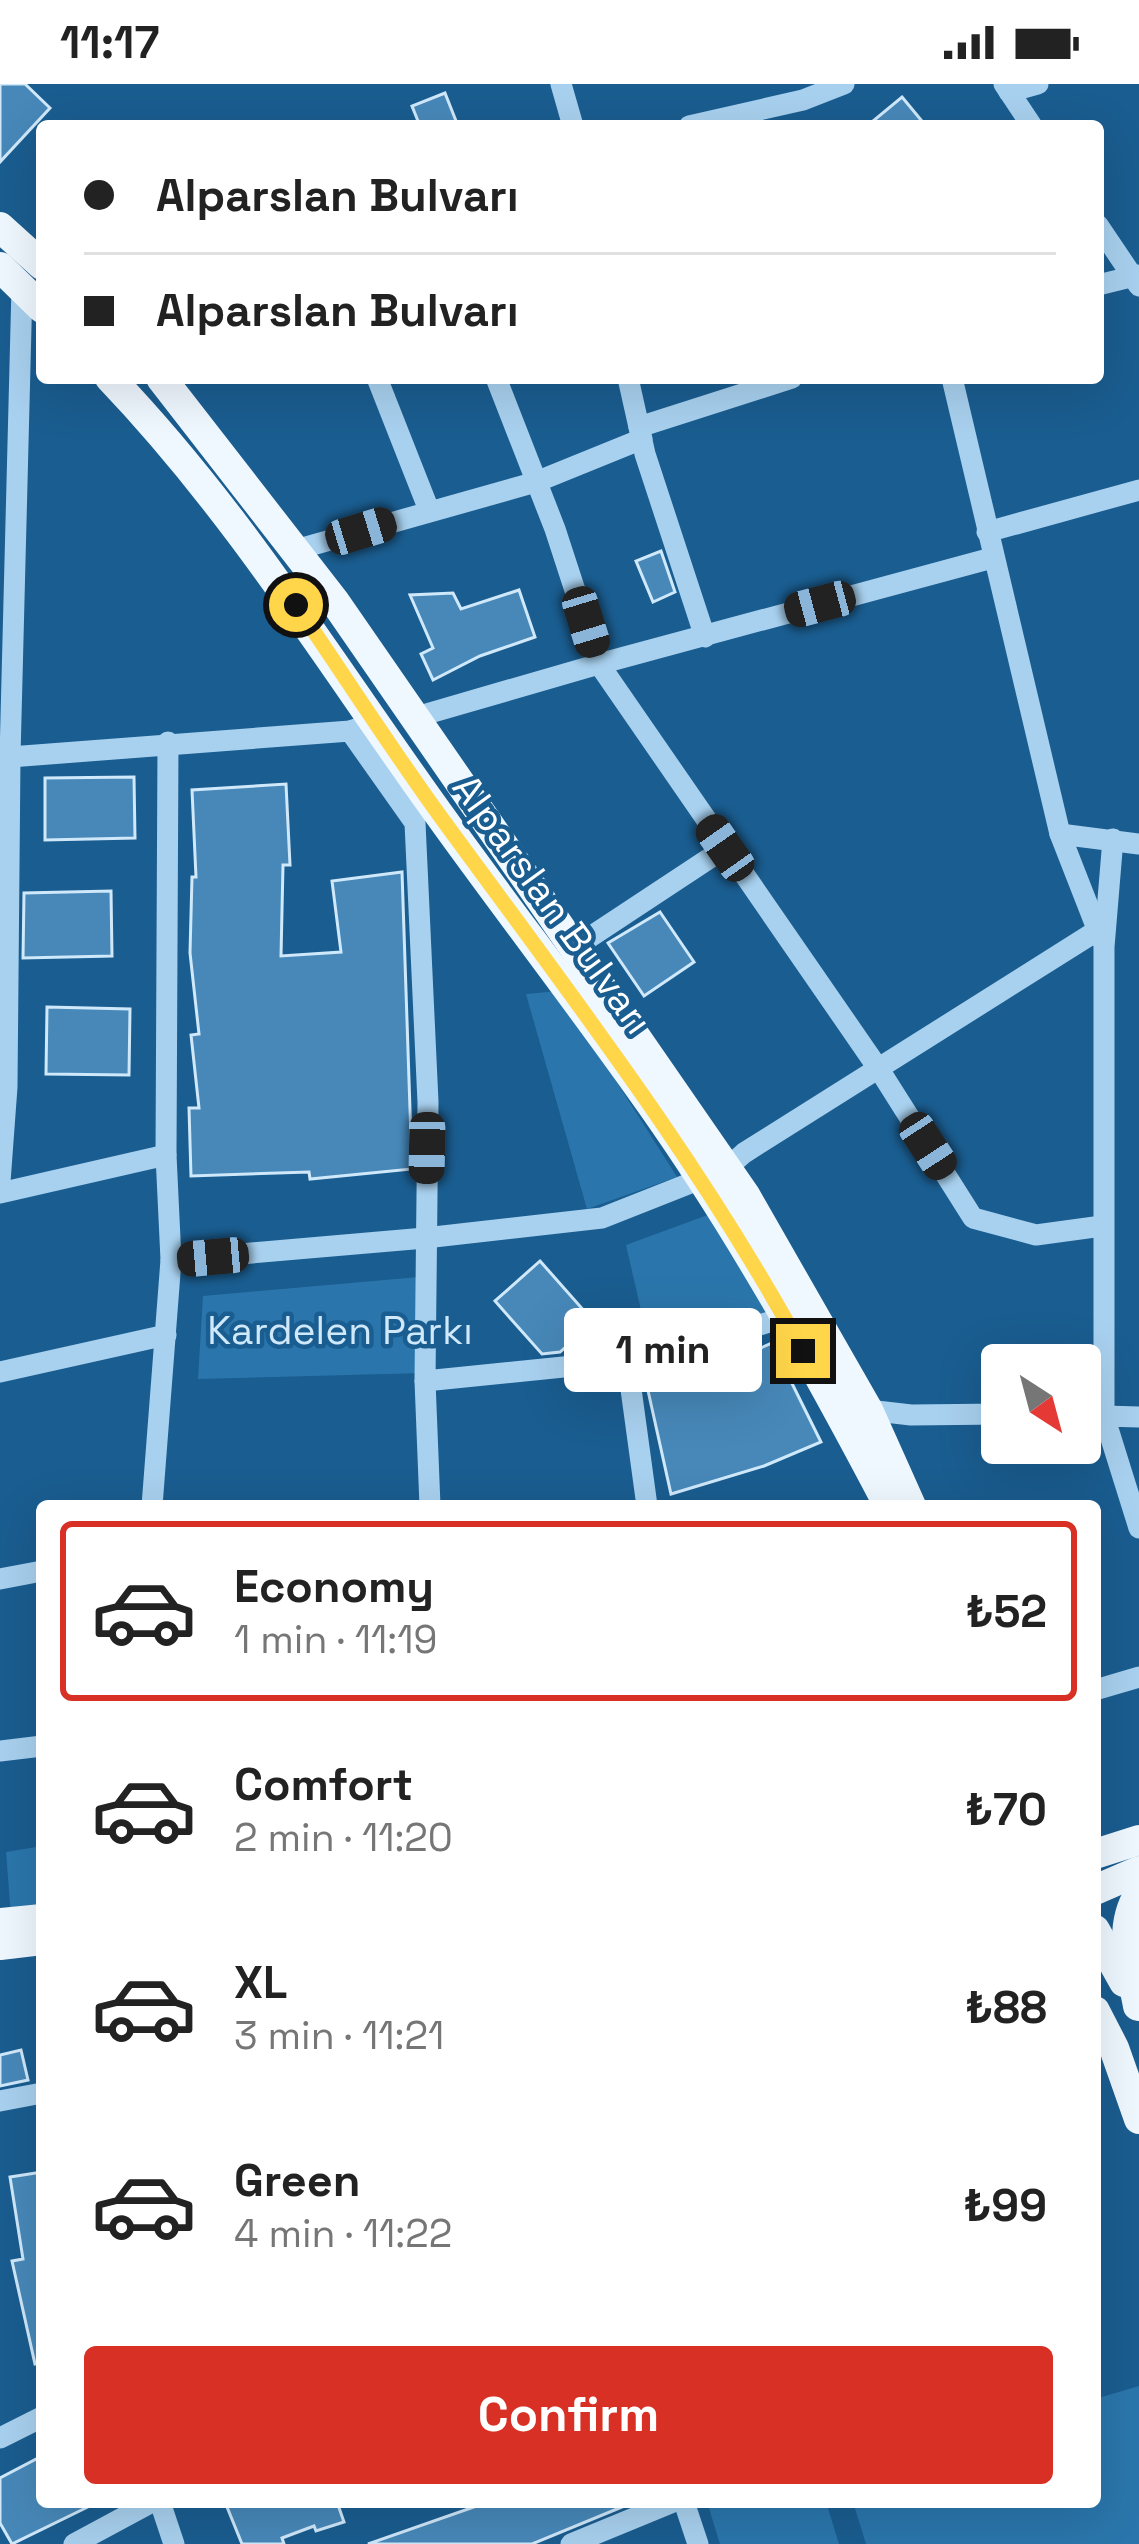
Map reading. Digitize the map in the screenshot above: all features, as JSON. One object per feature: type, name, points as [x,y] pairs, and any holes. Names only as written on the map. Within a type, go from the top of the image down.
[{"type":"main road","points":[[0,227],[27,282]]},
{"type":"main road","name":"Alparslan Bulvarı","points":[[116,384],[268,566],[363,727],[425,816],[654,1107],[714,1174]]},
{"type":"main road","name":"Alparslan Bulvarı","points":[[171,384],[416,717],[574,946],[798,1312],[868,1410],[908,1500]]},
{"type":"main road","name":"Alparslan Bulvarı","points":[[798,1312],[886,1500]]},
{"type":"main road","points":[[1101,1852],[1139,1840]]},
{"type":"main road","points":[[1101,1887],[1139,1871]]},
{"type":"main road","points":[[1139,1894],[1127,1914],[1126,1930],[1139,2007]]},
{"type":"main road","points":[[0,1923],[36,1919]]},
{"type":"main road","points":[[1101,1940],[1139,2007]]},
{"type":"main road","points":[[0,1945],[36,1941]]},
{"type":"main road","points":[[1101,2023],[1139,2119]]},
{"type":"street","points":[[561,84],[571,120]]},
{"type":"street","points":[[745,120],[844,84]]},
{"type":"street","points":[[1028,120],[1007,88],[1038,84]]},
{"type":"street","points":[[1104,233],[1137,279],[1104,284]]},
{"type":"street","points":[[0,1182],[27,282]]},
{"type":"street","points":[[378,384],[429,510]]},
{"type":"street","points":[[498,384],[599,664],[877,1068],[974,1218],[1036,1235],[1102,1226]]},
{"type":"street","points":[[629,384],[640,433],[705,637]]},
{"type":"street","points":[[295,550],[536,482],[640,433],[775,384]]},
{"type":"street","points":[[953,384],[1060,834],[1101,939]]},
{"type":"street","points":[[987,532],[1139,490]]},
{"type":"street","points":[[416,717],[992,558]]},
{"type":"street","points":[[10,757],[363,727]]},
{"type":"street","points":[[152,1500],[171,1260],[166,1155],[168,742]]},
{"type":"street","points":[[425,816],[424,1381],[430,1500]]},
{"type":"street","points":[[1060,834],[1139,844]]},
{"type":"street","points":[[1113,839],[1101,939],[1104,1416],[1139,1528]]},
{"type":"street","points":[[574,946],[725,848]]},
{"type":"street","points":[[171,1260],[602,1218],[714,1174],[877,1068],[1101,939]]},
{"type":"street","points":[[0,1193],[166,1155]]},
{"type":"street","points":[[424,1381],[652,1358],[798,1312]]},
{"type":"street","points":[[0,1372],[166,1336]]},
{"type":"street","points":[[627,1360],[646,1500]]},
{"type":"street","points":[[868,1410],[981,1414]]},
{"type":"street","points":[[1101,1416],[1139,1417]]},
{"type":"street","points":[[0,1579],[36,1571]]},
{"type":"street","points":[[1101,1688],[1139,1677]]},
{"type":"street","points":[[0,1751],[36,1747]]},
{"type":"street","points":[[0,2101],[36,2094]]},
{"type":"street","points":[[0,2438],[36,2420]]},
{"type":"street","points":[[74,2544],[144,2508]]},
{"type":"street","points":[[159,2508],[174,2544]]},
{"type":"street","points":[[571,2544],[658,2508]]},
{"type":"street","points":[[686,2508],[698,2544]]},
{"type":"green space","points":[[559,991],[677,1177],[587,1209],[526,994]]},
{"type":"green space","points":[[713,1213],[770,1321],[652,1358],[626,1245]]},
{"type":"green space","name":"Kardelen Parkı","points":[[419,1277],[423,1373],[198,1379],[203,1296]]},
{"type":"green space","points":[[36,1847],[36,1914],[11,1916],[6,1852]]},
{"type":"green space","points":[[1139,2386],[1139,2544],[866,2544],[855,2508],[1101,2508],[1101,2397]]},
{"type":"green space","points":[[709,2508],[828,2508],[839,2544],[720,2544]]},
{"type":"building","points":[[0,84],[25,84],[50,108],[0,162]]},
{"type":"building","points":[[445,93],[456,120],[418,120],[412,106]]},
{"type":"building","points":[[902,97],[921,120],[874,120]]},
{"type":"building","points":[[661,551],[675,592],[653,602],[636,561]]},
{"type":"building","points":[[519,590],[535,637],[480,656],[433,680],[421,654],[433,648],[410,595],[453,593],[461,609]]},
{"type":"building","points":[[134,777],[135,838],[45,840],[45,778]]},
{"type":"building","points":[[286,784],[290,865],[283,865],[281,956],[341,952],[332,881],[402,872],[412,1169],[310,1179],[309,1172],[191,1176],[189,1108],[199,1108],[191,1035],[199,1034],[190,953],[192,877],[196,877],[192,790]]},
{"type":"building","points":[[111,891],[112,956],[23,958],[24,893]]},
{"type":"building","points":[[660,912],[694,962],[644,996],[608,943]]},
{"type":"building","points":[[47,1007],[130,1009],[129,1075],[46,1074]]},
{"type":"building","points":[[540,1261],[594,1322],[560,1352],[542,1354],[495,1301]]},
{"type":"building","points":[[772,1343],[821,1442],[764,1466],[671,1494],[647,1386],[727,1363]]},
{"type":"building","points":[[21,2050],[28,2080],[0,2086],[0,2055]]},
{"type":"building","points":[[36,2173],[35,2364],[12,2261],[23,2259],[10,2177]]},
{"type":"building","points":[[36,2459],[36,2508],[86,2508],[12,2544],[0,2523],[0,2478]]},
{"type":"building","points":[[227,2508],[339,2508],[344,2522],[316,2531],[314,2526],[282,2538],[284,2544],[242,2544]]},
{"type":"building","points":[[471,2508],[619,2508],[532,2544],[368,2544]]},
{"type":"route","points":[[296,605],[435,809],[654,1107],[803,1351]]}]
